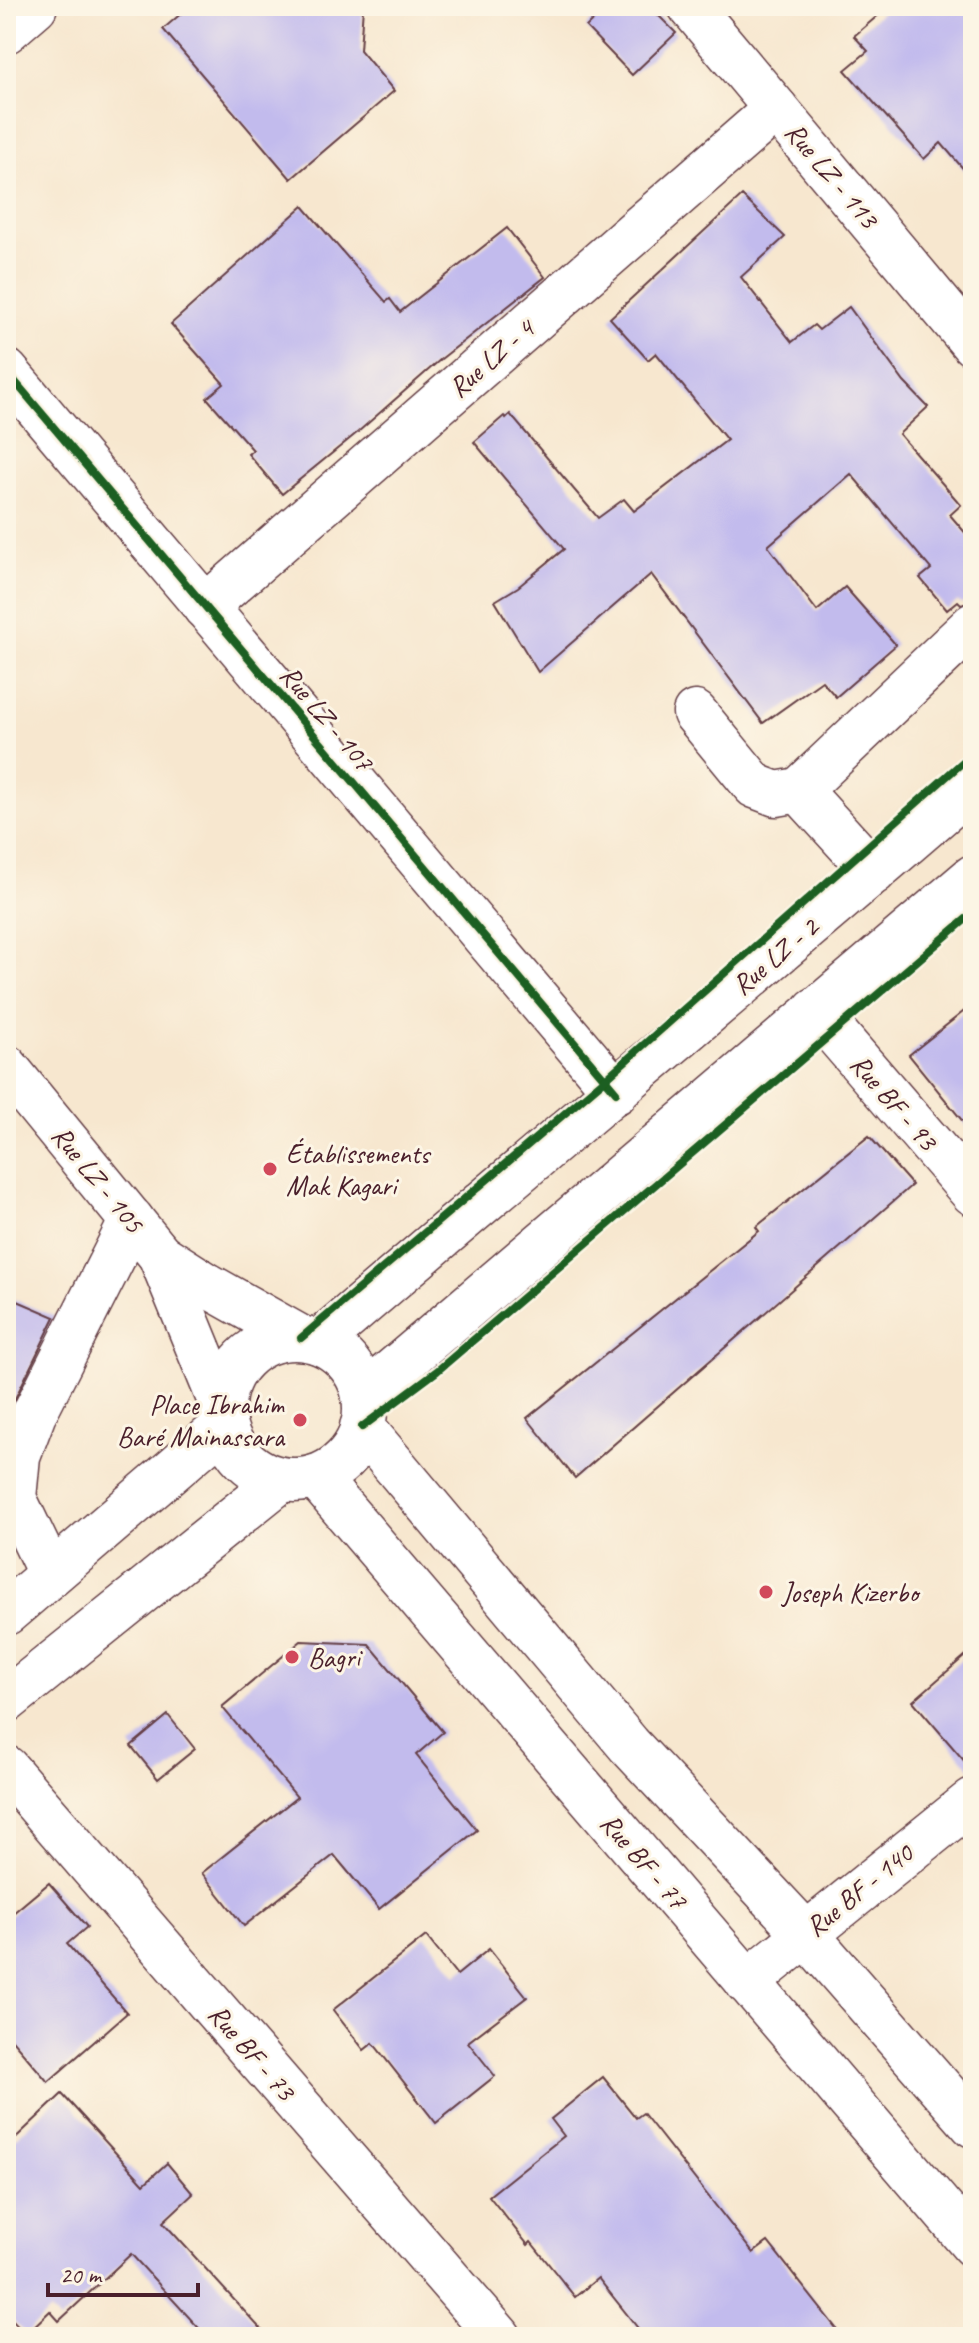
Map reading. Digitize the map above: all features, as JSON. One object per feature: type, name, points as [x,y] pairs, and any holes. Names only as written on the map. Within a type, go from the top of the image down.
[{"type":"main road","points":[[6,31],[35,6]]},
{"type":"main road","name":"Rue LZ - 113","points":[[690,6],[973,344]]},
{"type":"main road","name":"Rue LZ - 4","points":[[205,607],[776,109]]},
{"type":"main road","name":"Rue LZ - 107","points":[[6,371],[616,1092]]},
{"type":"main road","points":[[695,713],[755,786],[776,794],[799,790],[973,625]]},
{"type":"main road","name":"Rue LZ - 2","points":[[310,1340],[616,1092],[973,786]]},
{"type":"main road","points":[[799,790],[874,872]]},
{"type":"main road","points":[[363,1411],[815,1010],[973,877]]},
{"type":"main road","name":"Rue BF - 93","points":[[815,1010],[973,1193]]},
{"type":"main road","name":"Rue LZ - 105","points":[[6,1067],[160,1255],[223,1416]]},
{"type":"main road","points":[[50,1573],[14,1498],[18,1456],[34,1414],[132,1220]]},
{"type":"main road","name":"Rue LZ - 105","points":[[160,1255],[207,1285],[310,1340]]},
{"type":"main road","points":[[6,1701],[298,1479],[332,1470],[345,1458],[356,1444],[363,1411],[359,1378],[335,1350],[310,1340],[265,1344],[250,1353],[235,1368],[226,1386],[223,1416],[231,1446],[244,1462],[261,1473],[298,1479]]},
{"type":"main road","points":[[363,1411],[629,1745],[805,1933],[973,2125]]},
{"type":"main road","points":[[9,1604],[50,1573],[223,1416]]},
{"type":"main road","name":"Rue BF - 77","points":[[298,1479],[747,1982],[973,2245]]},
{"type":"main road","name":"Rue BF - 73","points":[[6,1768],[499,2337]]},
{"type":"main road","name":"Rue BF - 140","points":[[747,1982],[973,1800]]},
{"type":"building","points":[[190,6],[363,6],[360,50],[394,91],[291,179],[163,29]]},
{"type":"building","points":[[608,6],[649,6],[676,33],[632,75],[586,27]]},
{"type":"building","points":[[889,6],[973,6],[973,180],[941,143],[924,159],[845,70],[868,51],[854,36]]},
{"type":"building","points":[[742,196],[785,237],[741,277],[792,342],[814,325],[819,330],[849,307],[904,382],[928,407],[899,434],[961,505],[950,515],[968,536],[973,531],[973,601],[961,604],[958,601],[947,610],[920,578],[931,569],[851,474],[768,546],[817,611],[845,587],[896,645],[836,697],[822,681],[763,723],[651,574],[538,672],[495,601],[518,587],[564,549],[474,442],[510,414],[598,518],[624,499],[634,511],[727,440],[656,353],[648,360],[610,318]]},
{"type":"building","points":[[303,206],[386,302],[390,299],[400,312],[507,228],[545,277],[441,359],[282,494],[248,454],[253,450],[207,398],[224,384],[171,324]]},
{"type":"building","points":[[973,1004],[973,1134],[909,1055]]},
{"type":"building","points":[[869,1136],[912,1185],[575,1478],[527,1418],[759,1231],[756,1227]]},
{"type":"building","points":[[6,1296],[55,1317],[6,1417]]},
{"type":"building","points":[[301,1641],[369,1644],[443,1732],[416,1755],[477,1830],[379,1909],[334,1855],[244,1926],[202,1873],[297,1797],[222,1707]]},
{"type":"building","points":[[973,1649],[973,1771],[913,1701]]},
{"type":"building","points":[[168,1715],[195,1749],[158,1779],[131,1746]]},
{"type":"building","points":[[49,1883],[87,1927],[67,1944],[127,2013],[48,2082],[6,2033],[6,1919]]},
{"type":"building","points":[[426,1936],[457,1975],[489,1949],[527,1997],[468,2042],[495,2076],[436,2123],[373,2043],[364,2050],[333,2010]]},
{"type":"building","points":[[603,2077],[636,2118],[643,2113],[753,2253],[768,2242],[843,2337],[645,2337],[598,2278],[575,2297],[489,2196],[564,2136],[551,2119]]},
{"type":"building","points":[[62,2094],[144,2184],[167,2163],[193,2194],[163,2222],[268,2337],[207,2337],[131,2254],[59,2321],[50,2311],[26,2334],[6,2313],[6,2147]]},
{"type":"cycle path","points":[[6,371],[616,1092]]},
{"type":"cycle path","points":[[301,1338],[604,1080],[973,753]]},
{"type":"cycle path","points":[[362,1427],[437,1371],[973,913]]},
{"type":"place","name":"Établissements Mak Kagari","points":[[270,1169]]},
{"type":"place","name":"Place Ibrahim Baré Mainassara","points":[[300,1420]]},
{"type":"place","name":"Joseph Kizerbo","points":[[766,1592]]},
{"type":"place","name":"Bagri","points":[[292,1657]]}]
